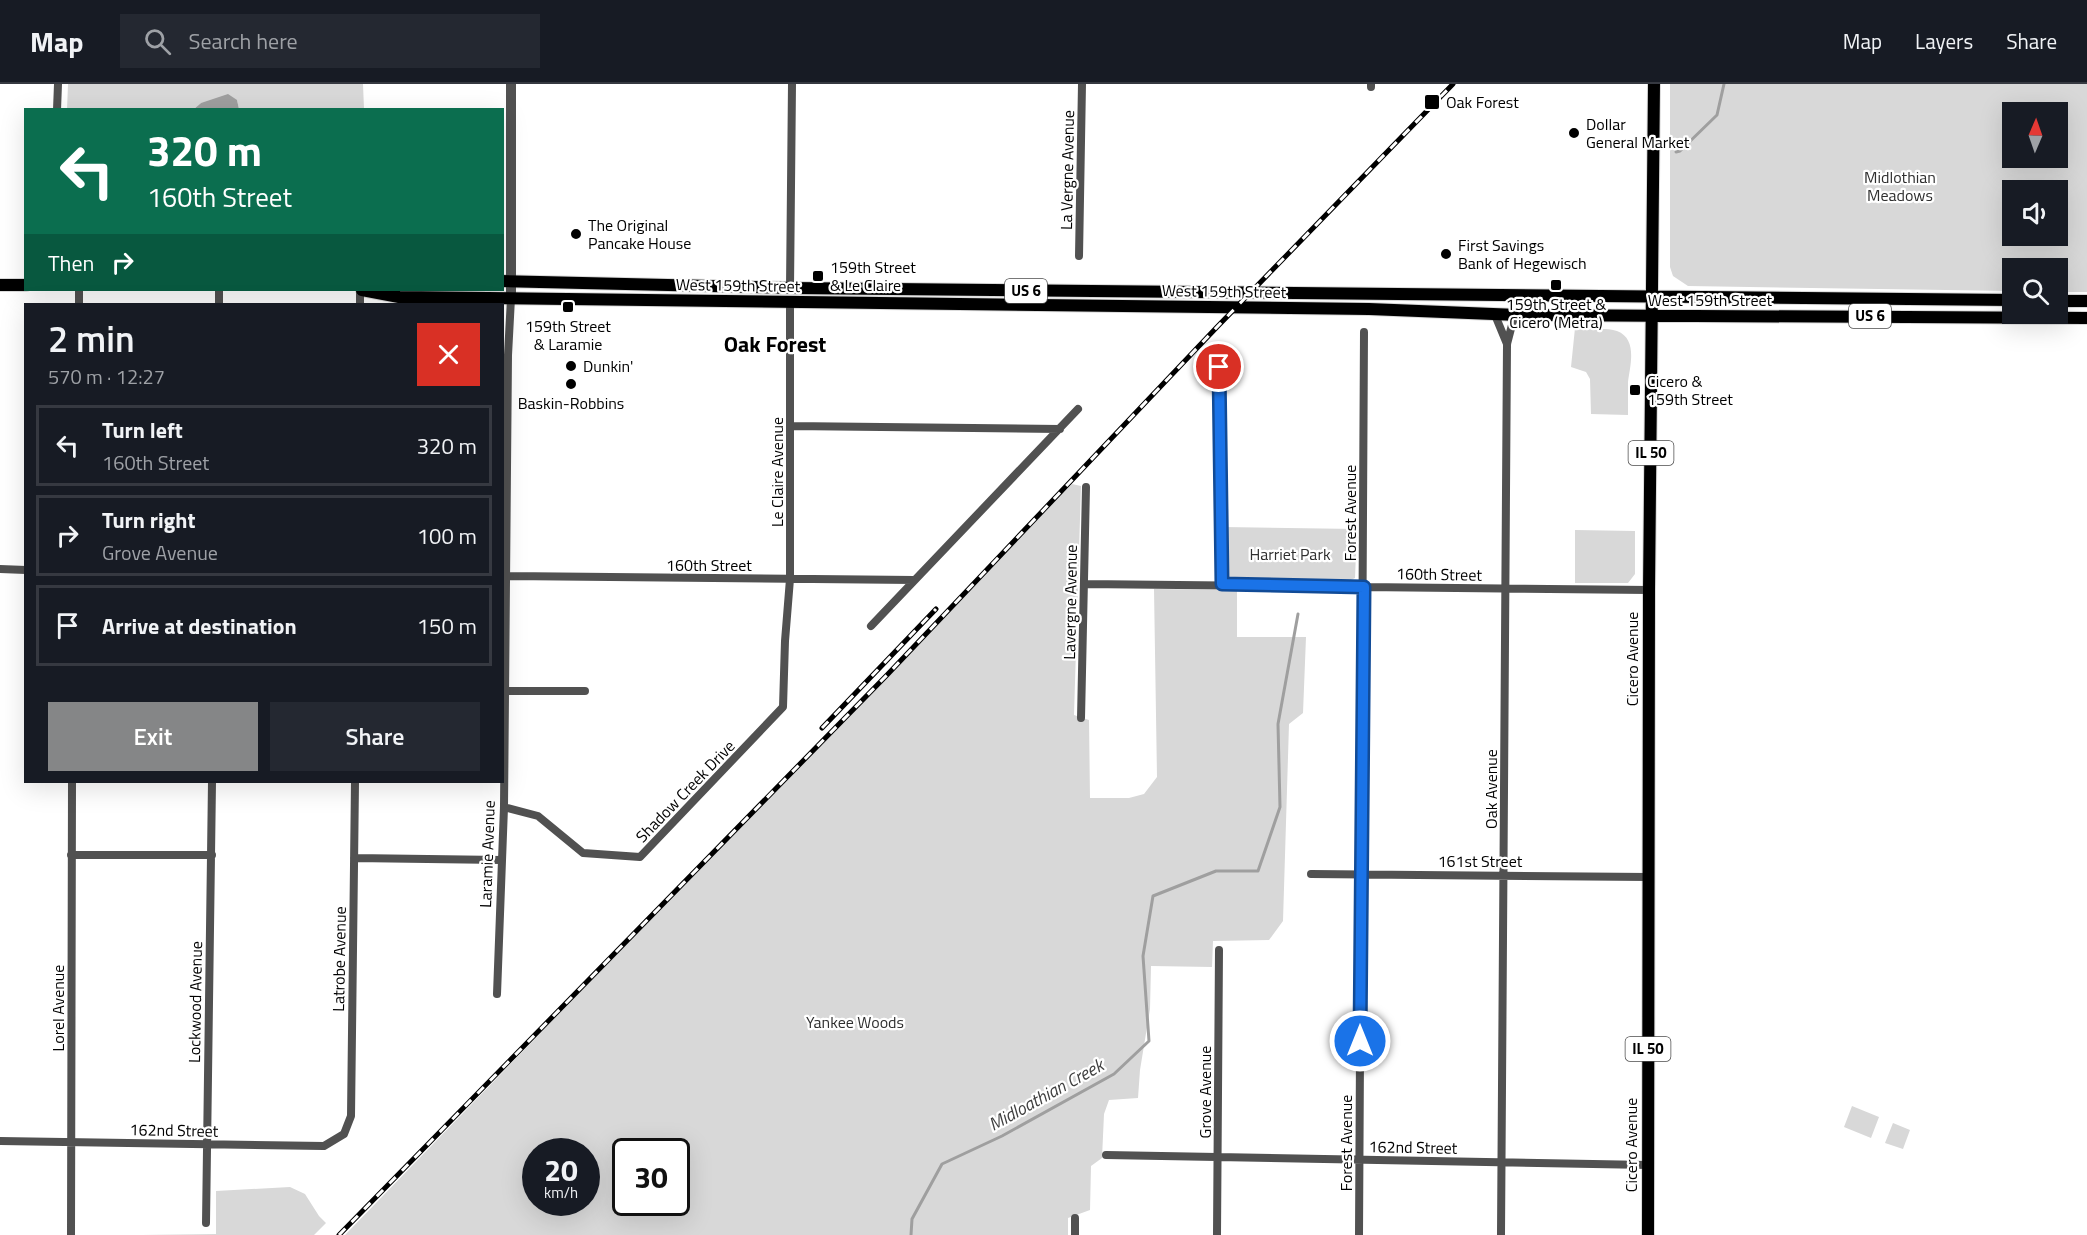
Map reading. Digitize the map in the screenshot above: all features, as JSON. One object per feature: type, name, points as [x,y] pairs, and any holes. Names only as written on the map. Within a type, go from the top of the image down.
[{"type":"main road","name":"Cicero Avenue","points":[[1648,1235],[1649,590],[1654,84]]},
{"type":"main road","name":"West 159th Street","points":[[507,281],[790,288],[2002,300]]},
{"type":"main road","points":[[0,285],[24,285]]},
{"type":"main road","name":"West 159th Street","points":[[366,291],[399,297],[1369,309],[1495,315],[2087,318]]},
{"type":"main road","points":[[2068,301],[2087,301]]},
{"type":"street","points":[[57,108],[58,84]]},
{"type":"street","name":"Laramie Avenue","points":[[507,281],[511,84]]},
{"type":"street","points":[[790,288],[792,84]]},
{"type":"street","name":"La Vergne Avenue","points":[[1079,256],[1082,84]]},
{"type":"street","name":"Laramie Avenue","points":[[504,227],[509,215]]},
{"type":"street","name":"Le Claire Avenue","points":[[785,641],[790,579],[790,302]]},
{"type":"street","name":"Oak Avenue","points":[[1495,315],[1507,344]]},
{"type":"street","name":"Oak Avenue","points":[[1501,1235],[1507,344],[1513,321],[1518,315]]},
{"type":"street","name":"Laramie Avenue","points":[[497,994],[504,807],[504,576],[508,355],[504,322]]},
{"type":"street","name":"Forest Avenue","points":[[1359,1235],[1364,332]]},
{"type":"street","points":[[504,348],[508,355]]},
{"type":"street","points":[[1219,367],[1222,584]]},
{"type":"street","points":[[871,626],[1078,409]]},
{"type":"street","points":[[790,426],[1060,429]]},
{"type":"street","name":"Lavergne Avenue","points":[[1081,718],[1086,487]]},
{"type":"street","points":[[0,569],[24,570]]},
{"type":"street","name":"160th Street","points":[[504,576],[914,580]]},
{"type":"street","name":"160th Street","points":[[1084,584],[1649,590]]},
{"type":"street","name":"Shadow Creek Drive","points":[[504,807],[538,816],[583,853],[640,857],[783,707],[785,641]]},
{"type":"street","points":[[505,691],[585,691]]},
{"type":"street","name":"Lorel Avenue","points":[[71,1235],[72,783]]},
{"type":"street","name":"Lockwood Avenue","points":[[206,1223],[212,783]]},
{"type":"street","name":"Latrobe Avenue","points":[[344,1134],[351,1116],[355,783]]},
{"type":"street","points":[[72,855],[212,855]]},
{"type":"street","points":[[354,858],[501,860]]},
{"type":"street","name":"161st Street","points":[[1311,874],[1649,877]]},
{"type":"street","name":"Grove Avenue","points":[[1217,1235],[1219,950]]},
{"type":"street","name":"162nd Street","points":[[0,1141],[324,1146],[344,1134]]},
{"type":"street","name":"162nd Street","points":[[1106,1155],[1648,1165]]},
{"type":"street","points":[[1075,1218],[1075,1235]]},
{"type":"green space","points":[[68,84],[363,84],[364,108],[239,108],[237,100],[201,103],[195,108],[67,108]]},
{"type":"green space","name":"Midlothian Meadows","points":[[1670,84],[2087,84],[2087,292],[2068,292],[2068,258],[2002,258],[2002,291],[1688,286],[1673,276],[1670,267]]},
{"type":"green space","points":[[1575,328],[1617,331],[1628,340],[1631,361],[1628,382],[1628,415],[1591,414],[1590,379],[1586,372],[1571,367]]},
{"type":"green space","name":"Yankee Woods","points":[[1072,484],[1081,486],[1074,715],[1089,720],[1090,798],[1129,798],[1144,794],[1157,777],[1154,589],[1237,590],[1237,637],[1306,637],[1303,713],[1289,724],[1283,921],[1269,940],[1213,941],[1212,967],[1151,966],[1150,1009],[1138,1098],[1109,1100],[1104,1114],[1102,1158],[1091,1166],[1090,1210],[1068,1218],[1068,1235],[345,1235]]},
{"type":"green space","name":"Harriet Park","points":[[1223,527],[1357,529],[1355,578],[1351,580],[1233,580],[1225,575]]},
{"type":"green space","points":[[1575,530],[1635,531],[1635,574],[1628,583],[1575,583]]},
{"type":"green space","points":[[1852,1106],[1879,1117],[1871,1138],[1844,1127]]},
{"type":"green space","points":[[1893,1123],[1910,1130],[1903,1149],[1885,1143]]},
{"type":"green space","points":[[290,1187],[305,1194],[326,1223],[314,1235],[142,1235],[216,1234],[216,1191]]},
{"type":"shaded area","points":[[228,94],[237,100],[239,108],[195,108],[201,103]]},
{"type":"waterway","points":[[1676,152],[1680,151],[1717,115],[1724,84]]},
{"type":"waterway","name":"Midloathian Creek","points":[[911,1235],[912,1219],[942,1164],[1002,1136],[1114,1074],[1149,1041],[1143,956],[1153,896],[1216,871],[1258,871],[1280,807],[1278,724],[1298,614]]},
{"type":"railway","points":[[339,1235],[887,675],[1217,327],[1453,84]]},
{"type":"railway","points":[[822,728],[936,609]]},
{"type":"place","name":"Oak Forest","points":[[1432,102]]},
{"type":"place","name":"Dollar General Market","points":[[1574,133]]},
{"type":"place","name":"The Original Pancake House","points":[[576,234]]},
{"type":"place","name":"First Savings Bank of Hegewisch","points":[[1446,254]]},
{"type":"place","name":"159th Street & Le Claire","points":[[818,276]]},
{"type":"place","name":"159th Street & Cicero (Metra)","points":[[1556,285]]},
{"type":"place","name":"159th Street & Laramie","points":[[568,307]]},
{"type":"place","name":"Dunkin'","points":[[571,366]]},
{"type":"place","name":"Baskin-Robbins","points":[[571,384]]},
{"type":"place","name":"Cicero & 159th Street","points":[[1635,390]]},
{"type":"district","name":"Oak Forest","points":[[775,344]]},
{"type":"route","points":[[1219,367],[1222,584],[1364,587],[1360,1041]]}]
